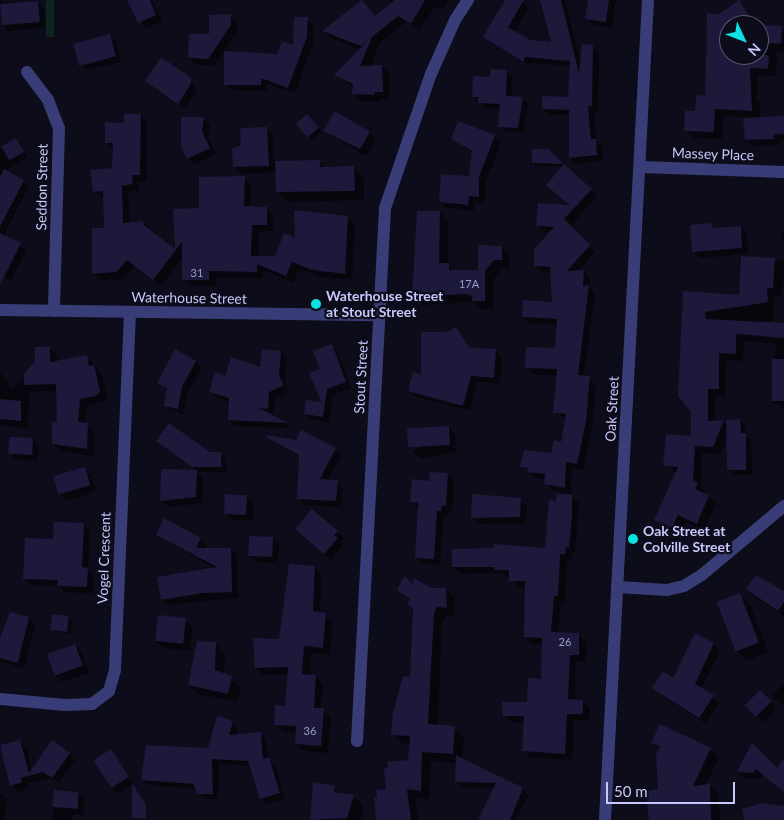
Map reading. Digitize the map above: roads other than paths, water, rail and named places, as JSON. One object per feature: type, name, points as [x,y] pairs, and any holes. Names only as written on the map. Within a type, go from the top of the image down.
[{"type":"street","name":"Stout Street","points":[[357,741],[384,208],[431,74],[455,20],[468,0]]},
{"type":"street","name":"Oak Street","points":[[604,820],[641,167],[648,0]]},
{"type":"street","name":"Seddon Street","points":[[27,72],[48,100],[59,128],[54,311]]},
{"type":"street","name":"Massey Place","points":[[641,167],[784,172]]},
{"type":"street","name":"Waterhouse Street","points":[[0,310],[379,315]]},
{"type":"street","name":"Vogel Crescent","points":[[0,698],[65,705],[92,704],[109,691],[115,670],[130,312]]},
{"type":"street","points":[[617,587],[667,590],[684,586],[702,574],[784,506]]},
{"type":"place","name":"Waterhouse Street at Stout Street","points":[[316,304]]},
{"type":"place","name":"Oak Street at Colville Street","points":[[633,539]]}]
